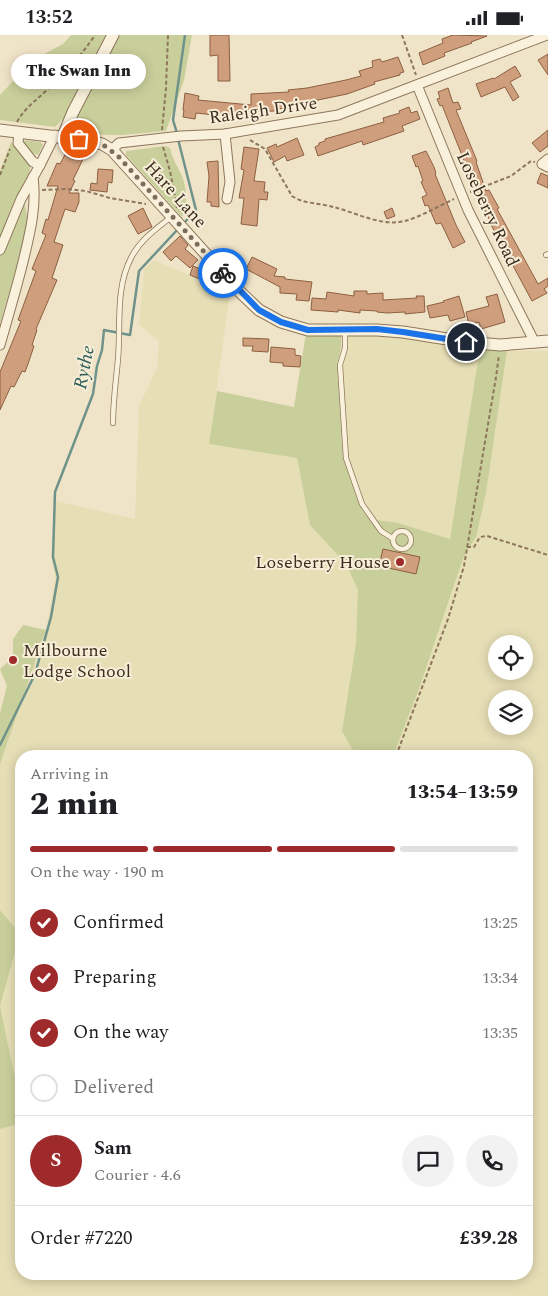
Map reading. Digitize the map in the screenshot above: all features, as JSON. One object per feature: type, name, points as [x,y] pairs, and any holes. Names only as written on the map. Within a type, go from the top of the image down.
[{"type":"street","points":[[0,250],[21,199],[73,112],[113,35]]},
{"type":"street","name":"Raleigh Drive","points":[[112,150],[119,143],[180,136],[225,134],[338,115],[547,35]]},
{"type":"street","name":"Loseberry Road","points":[[418,85],[462,196],[535,343]]},
{"type":"street","points":[[12,133],[59,136],[102,144],[112,150]]},
{"type":"street","points":[[12,133],[33,161],[40,165]]},
{"type":"street","points":[[225,134],[234,182],[228,199]]},
{"type":"street","name":"Hare Lane","points":[[112,150],[240,292],[259,310],[281,322],[308,330],[377,329],[500,345],[548,341]]},
{"type":"street","points":[[0,345],[34,214],[34,177]]},
{"type":"lane","points":[[112,423],[112,405],[120,339],[120,303],[123,280],[131,258],[139,244],[173,217]]},
{"type":"lane","points":[[345,330],[345,348],[340,365],[346,458],[362,505],[381,531],[392,538],[393,544],[400,549],[406,548],[411,541],[410,535],[405,531],[398,531],[392,538]]},
{"type":"path","points":[[0,175],[12,145],[12,133],[28,105],[47,90],[82,54],[95,35]]},
{"type":"path","points":[[168,35],[166,88],[161,138],[176,196],[178,212],[173,217]]},
{"type":"path","points":[[402,35],[418,85]]},
{"type":"path","points":[[250,140],[265,149],[292,196],[383,221],[405,221],[511,176],[531,161],[546,163]]},
{"type":"path","points":[[35,192],[68,189],[158,207],[163,206]]},
{"type":"path","points":[[398,750],[448,619],[464,565],[500,345]]},
{"type":"path","points":[[467,547],[474,547],[480,537],[487,535],[548,555]]},
{"type":"shaded area","points":[[154,260],[230,293],[209,444],[297,458],[310,525],[346,564],[358,590],[356,643],[342,731],[353,750],[15,750],[15,928],[0,910],[0,764],[46,630],[55,578],[51,556],[56,501],[135,519],[139,406],[157,368],[159,341],[139,325],[144,269]]},
{"type":"shaded area","points":[[341,334],[414,339],[480,347],[450,539],[398,523],[369,519],[362,510],[343,458],[337,365],[341,347]]},
{"type":"shaded area","points":[[507,351],[548,351],[548,1296],[0,1296],[0,1129],[15,1125],[15,1280],[533,1280],[533,750],[395,750],[419,689],[464,556],[476,537],[486,493]]},
{"type":"shaded area","points":[[15,952],[15,1078],[0,1006]]},
{"type":"green space","points":[[71,35],[192,35],[184,80],[166,131],[110,135],[78,129],[77,122],[63,119],[55,127],[0,120],[0,95],[33,60],[63,44]]},
{"type":"green space","points":[[25,140],[43,144],[38,155],[30,152],[23,143]]},
{"type":"green space","points":[[11,142],[30,165],[30,171],[22,188],[28,222],[0,324],[0,171]]},
{"type":"green space","points":[[165,146],[170,148],[185,184],[186,201],[182,217],[126,155],[126,151]]},
{"type":"green space","points":[[306,333],[341,334],[341,347],[337,365],[343,458],[362,510],[369,519],[398,523],[450,539],[480,347],[507,351],[486,493],[476,537],[464,556],[419,689],[395,750],[353,750],[342,731],[356,643],[358,590],[346,564],[310,525],[297,458],[209,444],[217,391],[294,407]]},
{"type":"green space","points":[[23,625],[46,630],[0,764],[0,713],[7,686],[0,669],[13,657],[13,639]]},
{"type":"green space","points":[[0,910],[15,928],[15,952],[0,1006]]},
{"type":"green space","points":[[0,1006],[15,1078],[15,1125],[0,1129]]},
{"type":"building","points":[[210,35],[229,35],[230,81],[218,81],[218,55],[210,56]]},
{"type":"building","points":[[453,35],[487,36],[444,53],[445,56],[423,65],[419,53],[443,43],[442,39]]},
{"type":"building","points":[[548,54],[548,75],[538,60]]},
{"type":"building","points":[[398,57],[404,72],[400,73],[400,75],[374,82],[375,84],[347,94],[289,106],[289,108],[275,109],[275,111],[242,112],[242,115],[223,114],[223,116],[196,113],[195,119],[183,117],[185,93],[199,96],[198,100],[251,105],[251,94],[289,92],[288,90],[346,80],[361,76],[359,71],[373,67],[372,61],[380,59],[382,62]]},
{"type":"building","points":[[515,66],[521,76],[510,82],[519,97],[513,101],[505,87],[481,97],[476,84],[494,79]]},
{"type":"building","points":[[448,88],[453,103],[458,102],[461,109],[456,110],[477,161],[486,191],[489,190],[499,208],[497,209],[538,284],[548,278],[548,286],[544,289],[547,293],[532,301],[470,183],[467,168],[442,105],[440,106],[437,99],[440,98],[438,92]]},
{"type":"building","points":[[409,107],[411,113],[417,111],[420,119],[402,126],[404,131],[363,145],[362,141],[318,156],[315,147],[325,141],[325,139],[384,122],[383,118],[400,113],[399,111]]},
{"type":"building","points":[[548,130],[548,146],[540,152],[532,143]]},
{"type":"building","points":[[297,138],[304,155],[287,161],[285,156],[274,162],[267,148],[276,144],[277,147]]},
{"type":"building","points":[[244,147],[259,149],[254,181],[265,182],[264,192],[268,192],[267,200],[259,199],[257,226],[241,224],[244,198],[239,198],[244,170],[241,169]]},
{"type":"building","points":[[67,151],[83,159],[69,193],[79,193],[79,202],[75,212],[65,209],[54,242],[63,245],[52,278],[57,280],[36,329],[32,345],[34,346],[25,372],[22,371],[14,387],[11,386],[0,410],[0,372],[21,321],[18,320],[36,271],[32,269],[46,235],[42,233],[58,186],[47,186],[57,163],[60,164]]},
{"type":"building","points":[[426,151],[456,225],[465,242],[453,248],[441,223],[436,224],[428,205],[425,206],[422,197],[427,195],[421,182],[423,181],[418,166],[416,167],[412,156]]},
{"type":"building","points":[[218,161],[219,207],[211,206],[211,202],[207,202],[209,176],[207,162]]},
{"type":"building","points":[[98,169],[113,170],[112,183],[108,182],[107,192],[90,190],[91,183],[97,184]]},
{"type":"building","points":[[541,173],[548,176],[548,188],[537,183]]},
{"type":"building","points":[[143,208],[152,227],[138,234],[128,216]]},
{"type":"building","points":[[392,208],[395,216],[387,219],[384,212]]},
{"type":"building","points":[[180,236],[188,245],[185,249],[198,260],[190,268],[176,256],[171,261],[163,252]]},
{"type":"building","points":[[252,257],[277,269],[274,276],[312,282],[309,301],[296,300],[297,294],[280,293],[280,287],[246,269]]},
{"type":"building","points":[[193,266],[205,271],[202,280],[190,275]]},
{"type":"building","points":[[354,291],[367,291],[367,294],[383,293],[383,300],[424,296],[425,312],[405,314],[405,312],[387,313],[360,310],[360,313],[338,310],[338,312],[311,310],[312,298],[326,299],[327,292],[354,296]]},
{"type":"building","points":[[497,294],[505,322],[481,329],[479,322],[469,325],[466,312],[489,306],[486,297]]},
{"type":"building","points":[[459,296],[465,317],[450,321],[448,315],[430,318],[427,306]]},
{"type":"building","points":[[243,338],[269,339],[268,352],[252,351],[253,346],[243,346]]},
{"type":"building","points":[[271,347],[295,349],[295,355],[301,356],[300,367],[283,366],[283,363],[270,362]]},
{"type":"building","name":"Loseberry House","points":[[383,549],[420,557],[416,574],[379,566]]},
{"type":"waterway","name":"Rythe","points":[[177,133],[173,120],[185,35]]},
{"type":"waterway","name":"Rythe","points":[[178,139],[196,210],[184,223]]},
{"type":"waterway","name":"Rythe","points":[[0,745],[35,674],[51,617],[58,577],[53,557],[55,492],[93,394],[104,330],[130,335],[139,271],[178,229]]},
{"type":"way so far","points":[[79,139],[102,144],[112,150],[223,273]]},
{"type":"place","name":"The Swan Inn","points":[[79,139]]},
{"type":"place","name":"Loseberry House","points":[[400,562]]},
{"type":"place","name":"Milbourne Lodge School","points":[[13,660]]},
{"type":"route","points":[[223,273],[259,310],[281,322],[308,330],[377,329],[466,342]]}]
